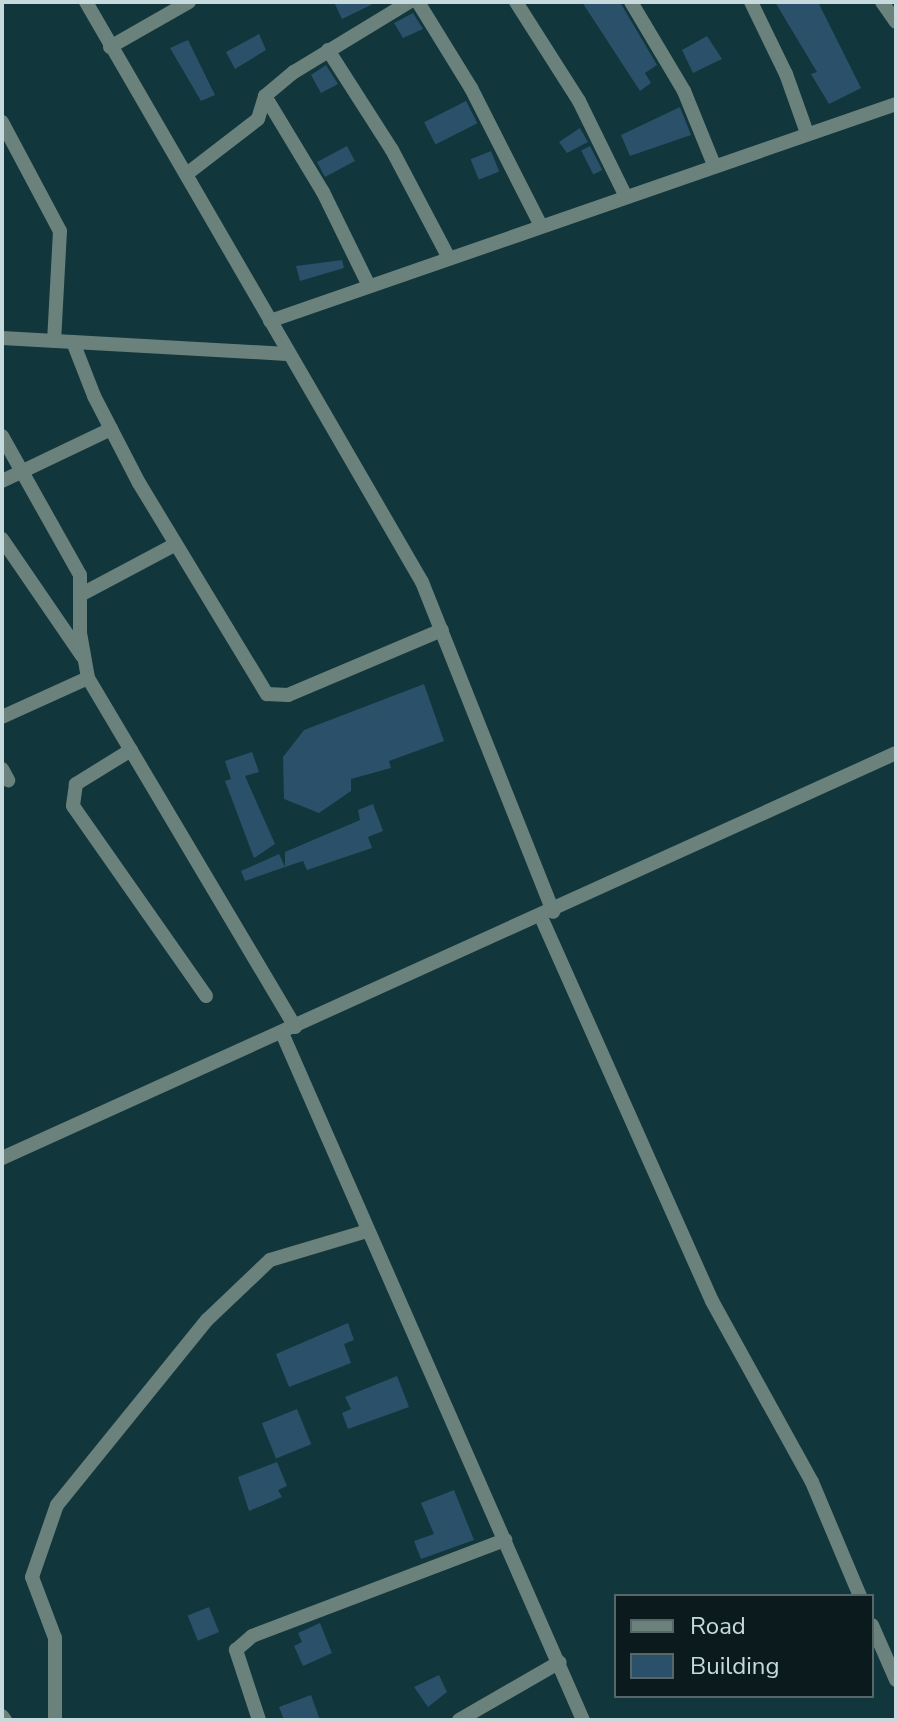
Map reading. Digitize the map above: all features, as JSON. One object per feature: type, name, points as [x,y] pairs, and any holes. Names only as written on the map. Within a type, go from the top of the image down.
[{"type":"street","points":[[86,2],[110,47],[188,173],[287,354],[422,582],[547,914],[712,1301],[812,1482],[859,1594]]},
{"type":"street","points":[[110,47],[189,2]]},
{"type":"street","points":[[188,173],[258,119],[265,96],[328,50],[409,2]]},
{"type":"street","points":[[418,2],[471,88],[540,224]]},
{"type":"street","points":[[516,2],[579,101],[625,195]]},
{"type":"street","points":[[631,2],[684,91],[714,165]]},
{"type":"street","points":[[751,2],[786,74],[807,133]]},
{"type":"street","points":[[882,2],[896,22]]},
{"type":"street","points":[[328,50],[392,150],[448,256]]},
{"type":"street","points":[[265,96],[323,192],[369,286]]},
{"type":"street","points":[[270,321],[540,224],[896,104]]},
{"type":"street","points":[[2,122],[60,231],[54,341]]},
{"type":"street","points":[[2,338],[287,354]]},
{"type":"street","points":[[73,342],[111,429],[267,694],[277,698],[442,630]]},
{"type":"street","points":[[2,481],[111,429]]},
{"type":"street","points":[[2,436],[68,547],[82,594],[82,656],[88,678],[288,1030],[367,1231],[583,1720]]},
{"type":"street","points":[[2,539],[82,656]]},
{"type":"street","points":[[82,594],[176,544]]},
{"type":"street","points":[[2,717],[88,678]]},
{"type":"street","points":[[131,750],[76,784],[73,806],[206,996]]},
{"type":"street","points":[[2,1158],[547,914],[896,753]]},
{"type":"street","points":[[55,1720],[55,1638],[32,1577],[57,1505],[207,1320],[270,1260],[367,1231]]},
{"type":"street","points":[[259,1720],[236,1650],[252,1636],[505,1540]]},
{"type":"street","points":[[874,1630],[896,1680]]},
{"type":"street","points":[[459,1720],[560,1662]]},
{"type":"building","points":[[334,2],[377,2],[342,19]]},
{"type":"building","points":[[582,2],[620,2],[657,65],[645,73],[651,83],[640,91]]},
{"type":"building","points":[[775,2],[818,2],[861,88],[829,104],[811,74],[817,72]]},
{"type":"building","points":[[413,13],[423,29],[403,38],[394,23]]},
{"type":"building","points":[[259,34],[266,50],[235,69],[226,52]]},
{"type":"building","points":[[707,36],[722,59],[693,73],[682,50]]},
{"type":"building","points":[[188,40],[215,95],[201,101],[170,48]]},
{"type":"building","points":[[326,65],[338,84],[321,93],[311,75]]},
{"type":"building","points":[[466,101],[477,123],[435,145],[424,122]]},
{"type":"building","points":[[680,107],[691,135],[630,156],[621,135]]},
{"type":"building","points":[[580,128],[588,142],[567,153],[559,142]]},
{"type":"building","points":[[347,146],[355,161],[325,177],[317,162]]},
{"type":"building","points":[[590,146],[602,170],[593,175],[581,151]]},
{"type":"building","points":[[491,151],[499,171],[479,180],[471,159]]},
{"type":"building","points":[[342,260],[344,268],[300,281],[296,266]]},
{"type":"building","points":[[424,684],[444,741],[389,761],[391,768],[351,779],[351,791],[319,813],[284,799],[283,757],[304,730]]},
{"type":"building","points":[[252,752],[259,772],[245,776],[275,844],[254,858],[225,781],[231,779],[225,761]]},
{"type":"building","points":[[373,804],[383,831],[368,837],[372,848],[307,870],[303,861],[285,867],[285,852],[360,820],[358,810]]},
{"type":"building","points":[[279,854],[285,867],[245,881],[241,871]]},
{"type":"building","points":[[348,1323],[354,1340],[344,1344],[351,1363],[289,1387],[276,1354]]},
{"type":"building","points":[[397,1376],[409,1407],[348,1429],[342,1413],[351,1409],[345,1397]]},
{"type":"building","points":[[297,1409],[311,1444],[276,1458],[262,1423]]},
{"type":"building","points":[[277,1462],[287,1486],[278,1490],[282,1497],[249,1511],[238,1477]]},
{"type":"building","points":[[454,1490],[474,1540],[421,1559],[414,1541],[434,1534],[421,1503]]},
{"type":"building","points":[[209,1607],[219,1632],[198,1641],[188,1616]]},
{"type":"building","points":[[320,1623],[332,1653],[303,1666],[294,1646],[302,1642],[298,1633]]},
{"type":"building","points":[[439,1675],[447,1692],[428,1707],[414,1687]]},
{"type":"building","points":[[311,1695],[320,1720],[284,1720],[279,1707]]}]
